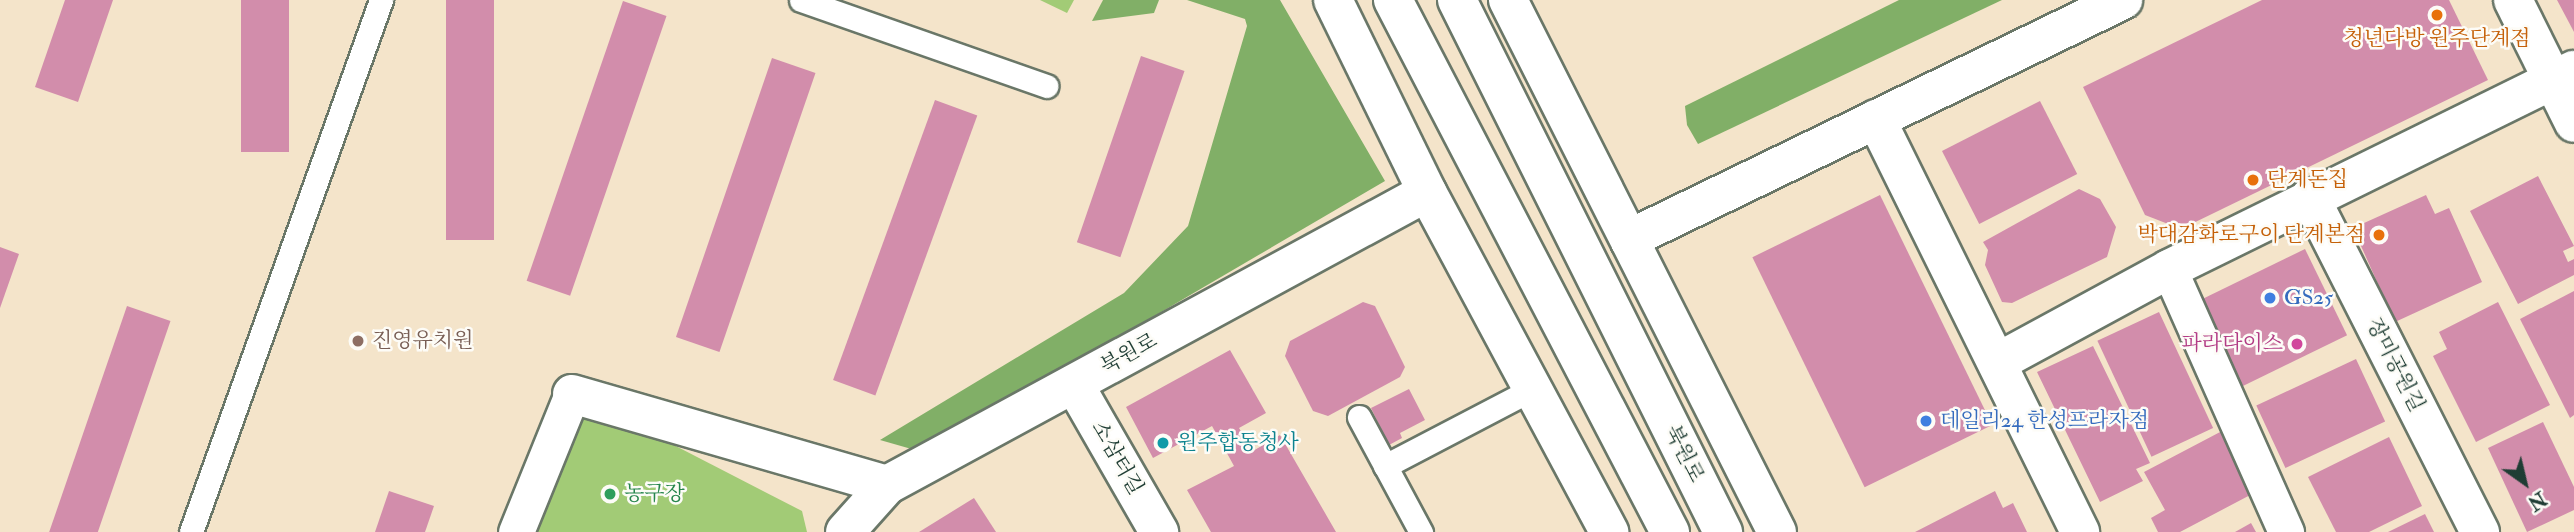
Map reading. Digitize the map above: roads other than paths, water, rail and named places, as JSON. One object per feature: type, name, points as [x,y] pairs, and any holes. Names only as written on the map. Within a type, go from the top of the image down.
[{"type":"street","points":[[1323,0],[1352,40]]},
{"type":"street","points":[[1333,0],[1427,192],[1609,532]]},
{"type":"street","points":[[1393,0],[1670,532]]},
{"type":"street","name":"북원로","points":[[1457,0],[1723,532]]},
{"type":"street","points":[[1508,0],[1777,532]]},
{"type":"street","points":[[1629,239],[2123,0]]},
{"type":"street","points":[[2513,0],[2563,75],[2574,123]]},
{"type":"street","points":[[1998,362],[2169,269],[2310,197],[2563,75]]},
{"type":"street","points":[[1877,119],[2080,532]]},
{"type":"street","name":"북원로","points":[[845,532],[887,485],[1427,192]]},
{"type":"street","name":"장미공원길","points":[[2310,197],[2480,532]]},
{"type":"street","points":[[2169,269],[2286,532]]},
{"type":"street","name":"소삼터길","points":[[1074,384],[1159,532]]},
{"type":"street","points":[[516,532],[572,394],[887,485]]},
{"type":"lane","points":[[191,532],[382,0]]},
{"type":"lane","points":[[801,0],[1046,86]]},
{"type":"lane","points":[[1385,466],[1532,388]]},
{"type":"lane","points":[[1359,417],[1421,532]]},
{"type":"place","name":"청년다방 원주단계점","points":[[2437,15]]},
{"type":"place","name":"단계돈집","points":[[2253,180]]},
{"type":"place","name":"박대감화로구이 단계본점","points":[[2379,235]]},
{"type":"place","name":"GS25","points":[[2270,298]]},
{"type":"place","name":"진영유치원","points":[[358,341]]},
{"type":"place","name":"파라다이스","points":[[2297,344]]},
{"type":"place","name":"데일리24 한성프라자점","points":[[1926,421]]},
{"type":"place","name":"원주합동청사","points":[[1163,443]]},
{"type":"place","name":"농구장","points":[[610,494]]}]
